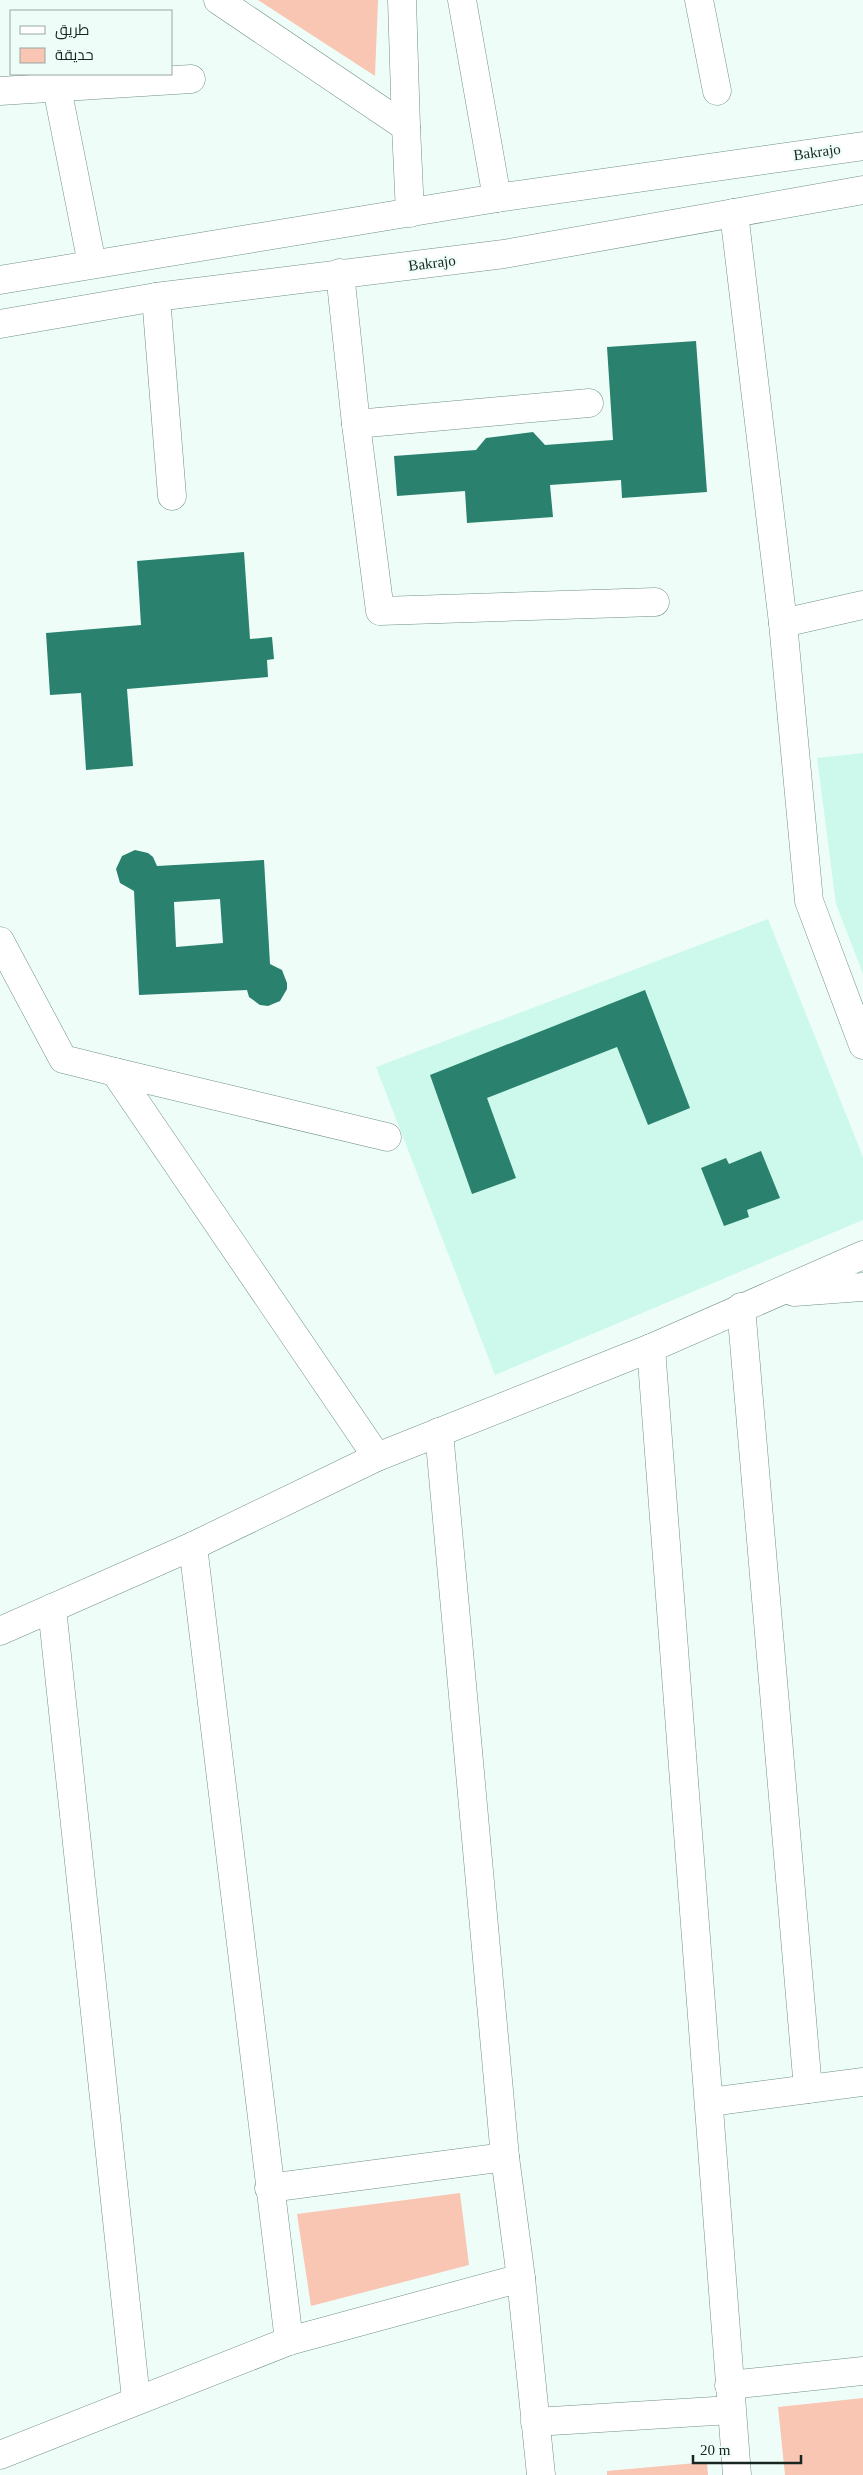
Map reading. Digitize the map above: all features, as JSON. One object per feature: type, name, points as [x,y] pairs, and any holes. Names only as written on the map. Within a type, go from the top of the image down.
[{"type":"street","points":[[218,0],[406,127]]},
{"type":"street","points":[[402,0],[410,213]]},
{"type":"street","points":[[462,0],[497,198]]},
{"type":"street","points":[[699,0],[717,91]]},
{"type":"street","points":[[0,91],[191,79]]},
{"type":"street","points":[[57,88],[92,264]]},
{"type":"street","name":"Bakrajo","points":[[0,280],[497,198],[863,146]]},
{"type":"street","name":"Bakrajo","points":[[0,324],[156,297],[504,254],[863,190]]},
{"type":"street","points":[[734,213],[783,623],[809,901],[863,1045]]},
{"type":"street","points":[[340,273],[356,424],[380,611],[655,602]]},
{"type":"street","points":[[156,297],[172,496]]},
{"type":"street","points":[[356,424],[589,403]]},
{"type":"street","points":[[783,623],[863,605]]},
{"type":"street","points":[[0,941],[63,1059],[387,1137]]},
{"type":"street","points":[[114,1072],[378,1457]]},
{"type":"street","points":[[0,1631],[193,1546],[378,1457],[651,1348],[863,1255]]},
{"type":"street","points":[[773,1294],[863,1287]]},
{"type":"street","points":[[741,1307],[808,2089]]},
{"type":"street","points":[[651,1348],[737,2475]]},
{"type":"street","points":[[439,1432],[506,2158],[521,2278],[541,2475]]},
{"type":"street","points":[[193,1546],[269,2188],[289,2341]]},
{"type":"street","points":[[52,1608],[136,2399]]},
{"type":"street","points":[[710,2102],[863,2082]]},
{"type":"street","points":[[269,2188],[506,2158]]},
{"type":"street","points":[[0,2455],[136,2399],[289,2341],[521,2278]]},
{"type":"street","points":[[535,2422],[730,2397],[863,2371]]},
{"type":"shaded area","points":[[863,753],[863,974],[836,904],[817,758]]},
{"type":"shaded area","points":[[768,919],[863,1157],[863,1220],[495,1375],[376,1067]]},
{"type":"green space","points":[[258,0],[378,0],[375,76]]},
{"type":"green space","points":[[460,2193],[469,2265],[311,2306],[297,2214]]},
{"type":"green space","points":[[863,2398],[863,2475],[785,2475],[778,2407]]},
{"type":"green space","points":[[707,2462],[708,2475],[607,2475],[607,2471]]},
{"type":"building","points":[[696,341],[707,492],[622,498],[621,480],[550,485],[553,517],[467,523],[465,491],[397,496],[394,456],[476,450],[486,438],[533,432],[545,445],[613,440],[607,347]]},
{"type":"building","points":[[244,552],[250,639],[272,637],[274,659],[267,660],[268,677],[127,689],[133,766],[86,770],[81,693],[50,695],[46,633],[141,625],[137,561]]},
{"type":"building","points":[[135,850],[148,853],[153,857],[157,866],[264,860],[270,964],[282,970],[287,983],[287,989],[280,1001],[268,1006],[260,1005],[249,997],[247,990],[139,995],[134,891],[120,883],[116,869],[122,856]],"holes":[[[220,899],[223,943],[176,947],[174,902]]]},
{"type":"building","points":[[645,990],[690,1108],[648,1125],[617,1047],[487,1098],[516,1178],[472,1194],[430,1075]]},
{"type":"building","points":[[761,1151],[780,1198],[747,1210],[749,1217],[724,1226],[701,1168],[726,1158],[729,1164]]}]
